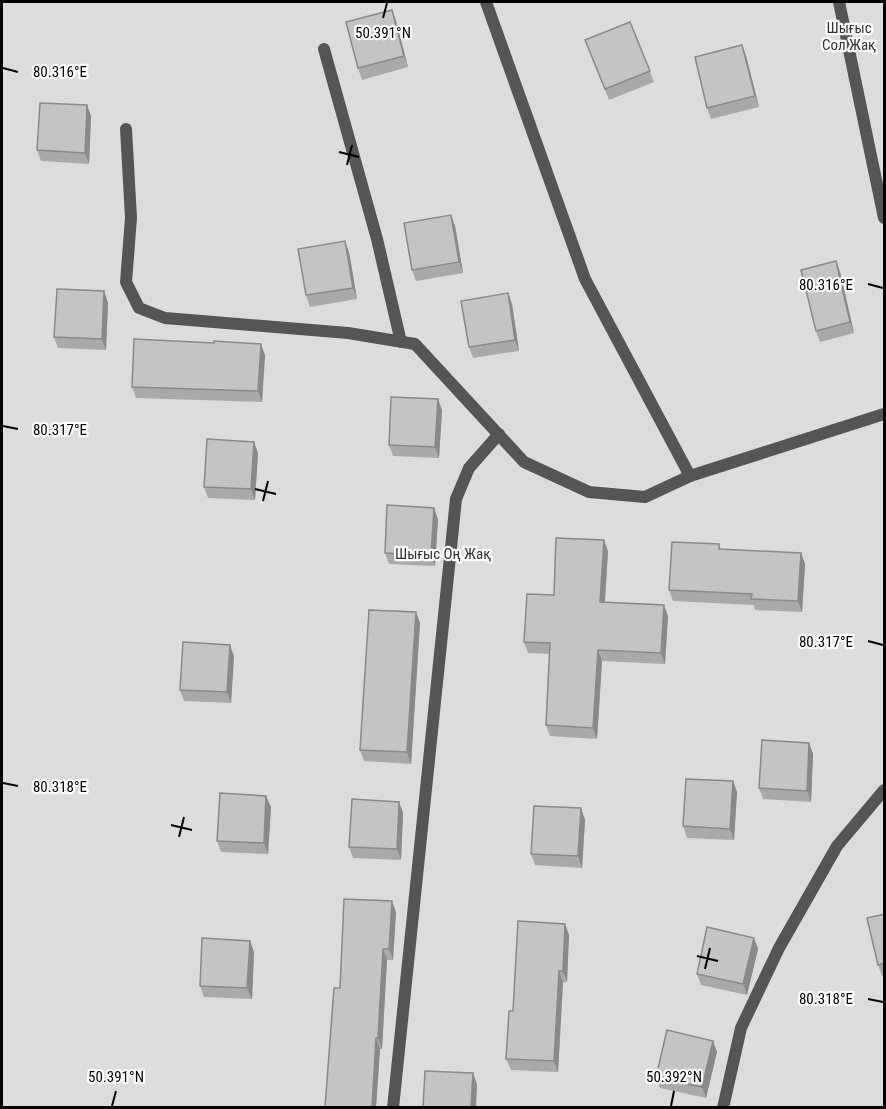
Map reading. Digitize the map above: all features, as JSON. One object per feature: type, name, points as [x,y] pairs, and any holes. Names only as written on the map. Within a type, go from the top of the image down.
[{"type":"street","points":[[486,2],[585,279],[690,476]]},
{"type":"street","points":[[838,2],[885,218]]},
{"type":"street","points":[[324,49],[377,239],[401,342]]},
{"type":"street","points":[[126,129],[131,218],[126,282],[139,308],[165,318],[348,333],[415,344],[524,462],[589,492],[645,497],[690,476],[885,414]]},
{"type":"street","points":[[393,1107],[456,499],[469,468],[499,434]]},
{"type":"street","points":[[723,1107],[741,1028],[779,948],[837,846],[885,789]]},
{"type":"green space","name":"Шығыс Оң Жақ","points":[[2,2],[884,2],[884,1107],[2,1108]]},
{"type":"building","points":[[392,10],[404,56],[358,68],[346,22]]},
{"type":"building","points":[[630,22],[650,71],[605,89],[585,40]]},
{"type":"building","points":[[742,45],[755,96],[707,108],[695,57]]},
{"type":"building","points":[[40,103],[87,105],[85,153],[37,150]]},
{"type":"building","points":[[451,215],[459,262],[412,270],[404,223]]},
{"type":"building","points":[[345,241],[353,288],[306,295],[298,249]]},
{"type":"building","points":[[836,261],[850,322],[816,331],[801,270]]},
{"type":"building","points":[[57,289],[104,291],[102,339],[54,337]]},
{"type":"building","points":[[508,293],[515,340],[469,347],[461,301]]},
{"type":"building","points":[[134,339],[261,344],[258,391],[132,387]]},
{"type":"building","points":[[391,397],[438,399],[435,447],[389,445]]},
{"type":"building","points":[[207,439],[254,442],[251,489],[204,487]]},
{"type":"building","points":[[387,505],[434,508],[431,555],[385,553]]},
{"type":"building","points":[[556,538],[604,540],[600,602],[664,605],[661,653],[598,650],[593,728],[546,725],[550,643],[524,642],[527,594],[554,595]]},
{"type":"building","points":[[672,542],[719,544],[719,549],[801,553],[798,601],[751,599],[752,594],[669,590]]},
{"type":"building","points":[[369,610],[416,612],[407,752],[360,750]]},
{"type":"building","points":[[183,642],[230,645],[227,692],[180,690]]},
{"type":"building","points":[[762,740],[809,743],[807,791],[759,788]]},
{"type":"building","points":[[686,779],[733,781],[730,829],[683,826]]},
{"type":"building","points":[[220,793],[266,796],[264,843],[217,841]]},
{"type":"building","points":[[352,799],[399,802],[397,849],[349,847]]},
{"type":"building","points":[[534,806],[581,808],[578,856],[531,854]]},
{"type":"building","points":[[344,899],[392,901],[389,949],[383,949],[372,1107],[325,1107],[334,988],[340,988]]},
{"type":"building","points":[[885,914],[885,963],[878,965],[867,918]]},
{"type":"building","points":[[518,921],[565,924],[563,971],[559,971],[554,1061],[506,1059],[509,1011],[513,1011]]},
{"type":"building","points":[[707,927],[754,938],[743,984],[697,974]]},
{"type":"building","points":[[202,938],[250,941],[247,988],[200,986]]},
{"type":"building","points":[[667,1030],[713,1041],[702,1087],[656,1077]]},
{"type":"building","points":[[425,1071],[473,1073],[471,1107],[423,1107]]},
{"type":"park label","name":"Шығыс Сол Жақ","points":[[849,36]]}]
